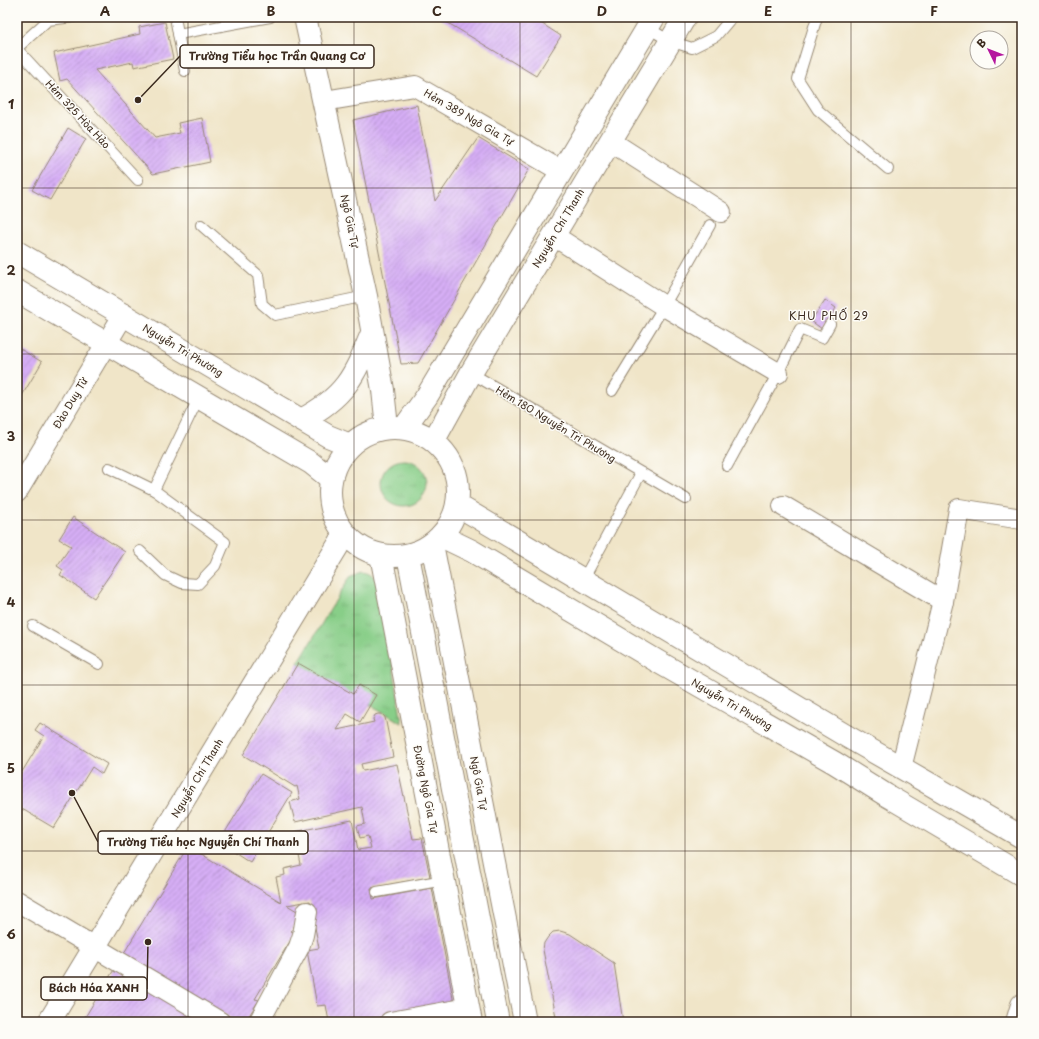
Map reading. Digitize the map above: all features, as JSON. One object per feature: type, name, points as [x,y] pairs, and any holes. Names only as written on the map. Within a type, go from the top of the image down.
[{"type":"main road","name":"Ngô Gia Tự","points":[[305,17],[366,296],[383,390],[395,428]]},
{"type":"main road","name":"Nguyễn Chí Thanh","points":[[434,440],[471,374],[685,17]]},
{"type":"main road","points":[[395,428],[431,389],[651,22]]},
{"type":"main road","name":"Nguyễn Tri Phương","points":[[17,252],[328,436],[350,445]]},
{"type":"main road","points":[[17,291],[311,463],[331,479]]},
{"type":"main road","points":[[301,420],[317,412],[331,402],[343,389],[353,375],[372,333]]},
{"type":"main road","points":[[395,428],[422,433],[434,440],[446,453],[455,469],[459,487],[457,505],[451,522],[436,540],[419,551],[408,555],[397,557],[381,556],[361,547],[345,534],[337,522],[332,508],[330,493],[331,479],[338,461],[350,445],[374,430],[395,428]]},
{"type":"main road","points":[[457,505],[901,768],[1022,837]]},
{"type":"main road","name":"Nguyễn Chí Thanh","points":[[49,1022],[345,534]]},
{"type":"main road","name":"Ngô Gia Tự","points":[[436,540],[525,1022]]},
{"type":"main road","name":"Nguyễn Tri Phương","points":[[436,540],[472,551],[1022,875]]},
{"type":"main road","points":[[408,555],[497,1013],[470,1015]]},
{"type":"main road","name":"Đường Ngô Gia Tự","points":[[381,556],[470,1015]]},
{"type":"main road","points":[[886,795],[901,768]]},
{"type":"main road","points":[[1017,1022],[1022,1005]]},
{"type":"street","name":"Hẻm 389 Ngô Gia Tự","points":[[324,101],[415,86],[561,171]]},
{"type":"street","points":[[610,141],[715,218]]},
{"type":"street","points":[[554,236],[664,306],[778,373]]},
{"type":"street","name":"Đào Duy Từ","points":[[17,492],[124,314]]},
{"type":"street","points":[[783,506],[943,601]]},
{"type":"street","points":[[901,768],[943,601],[959,509],[1022,519]]},
{"type":"street","points":[[17,901],[220,1022]]},
{"type":"street","points":[[258,1022],[299,948],[308,912]]},
{"type":"street","points":[[390,1022],[470,1015]]},
{"type":"lane","points":[[17,48],[48,20],[73,17]]},
{"type":"lane","points":[[175,17],[185,71]]},
{"type":"lane","points":[[178,34],[270,17]]},
{"type":"lane","points":[[651,22],[670,41],[692,48],[716,36],[732,17]]},
{"type":"lane","points":[[817,17],[798,79],[818,110],[888,169]]},
{"type":"lane","name":"Hẻm 325 Hòa Hảo","points":[[17,48],[138,180]]},
{"type":"lane","points":[[612,392],[715,218]]},
{"type":"lane","points":[[201,225],[258,275],[262,304],[275,315],[366,296]]},
{"type":"lane","points":[[727,466],[778,373],[800,328],[822,338],[830,324]]},
{"type":"lane","name":"Hẻm 180 Nguyễn Tri Phương","points":[[471,374],[686,500]]},
{"type":"lane","points":[[154,490],[200,397]]},
{"type":"lane","points":[[109,468],[154,490],[225,542],[214,566],[198,584],[182,583],[165,574],[140,552]]},
{"type":"lane","points":[[583,580],[640,474]]},
{"type":"lane","points":[[33,626],[99,664]]},
{"type":"lane","points":[[377,892],[444,880]]},
{"type":"green space","points":[[404,460],[417,464],[423,470],[427,483],[423,496],[417,502],[404,506],[391,502],[385,496],[381,483],[385,470],[391,464]]},
{"type":"green space","points":[[364,571],[374,576],[381,587],[402,723],[298,663],[348,580],[352,575]]},
{"type":"building","points":[[438,17],[520,17],[530,23],[533,18],[561,36],[536,76]]},
{"type":"building","points":[[165,22],[173,59],[134,67],[133,62],[95,70],[155,138],[180,133],[178,123],[202,118],[210,162],[153,174],[67,79],[60,81],[54,53],[140,34],[139,27]]},
{"type":"building","points":[[417,105],[435,201],[478,138],[529,169],[418,363],[401,364],[353,120]]},
{"type":"building","points":[[68,128],[86,139],[50,200],[32,190]]},
{"type":"building","points":[[17,130],[22,133],[17,141]]},
{"type":"building","points":[[825,300],[836,308],[822,329],[811,321]]},
{"type":"building","points":[[17,347],[42,362],[17,404]]},
{"type":"building","points":[[73,517],[125,552],[94,598],[60,575],[63,570],[57,566],[71,546],[59,539]]},
{"type":"building","points":[[298,663],[353,694],[359,685],[376,695],[360,722],[347,714],[337,730],[374,722],[373,719],[375,715],[378,714],[382,714],[385,717],[393,757],[361,764],[363,771],[397,764],[413,839],[422,838],[430,877],[371,888],[373,899],[432,888],[454,1004],[361,1022],[329,1022],[326,1005],[317,1006],[307,950],[319,948],[310,901],[287,905],[302,914],[291,931],[295,933],[255,999],[259,1000],[245,1022],[237,1022],[124,953],[188,846],[281,902],[276,877],[285,875],[284,869],[301,865],[294,832],[352,820],[358,850],[371,848],[368,836],[360,838],[357,826],[365,824],[362,807],[295,822],[290,802],[300,799],[297,786],[295,787],[243,755]]},
{"type":"building","points":[[40,723],[107,764],[102,774],[92,767],[54,828],[17,806],[17,780],[44,736],[35,730]]},
{"type":"building","points":[[261,774],[292,793],[250,862],[219,842]]},
{"type":"building","points":[[560,931],[570,934],[614,963],[623,1022],[557,1022],[543,950],[544,943],[548,937],[553,932]]},
{"type":"building","points":[[115,968],[204,1022],[82,1022]]},
{"type":"place","name":"Trường Tiểu học Trần Quang Cơ","points":[[138,100]]},
{"type":"place","name":"Trường Tiểu học Nguyễn Chí Thanh","points":[[72,793]]},
{"type":"place","name":"Bách Hóa XANH","points":[[148,942]]},
{"type":"district","name":"KHU PHỐ 29","points":[[829,316]]}]
